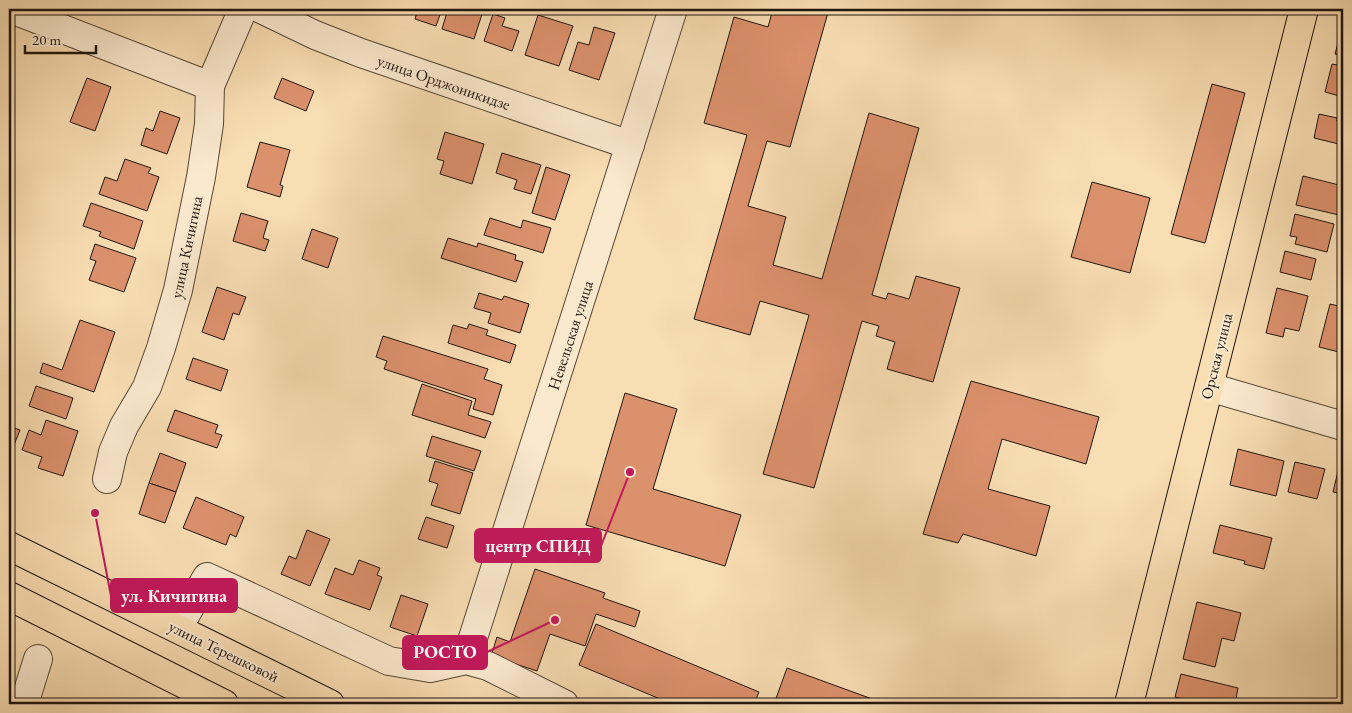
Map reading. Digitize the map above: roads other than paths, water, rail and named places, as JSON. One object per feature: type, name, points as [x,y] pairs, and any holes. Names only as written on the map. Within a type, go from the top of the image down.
[{"type":"main road","name":"Орская улица","points":[[1129,704],[1304,9]]},
{"type":"main road","name":"улица Терешковой","points":[[9,546],[330,704]]},
{"type":"main road","points":[[9,596],[224,704]]},
{"type":"street","points":[[11,9],[210,86]]},
{"type":"street","name":"улица Кичигина","points":[[107,479],[113,452],[124,426],[147,387],[178,290],[201,177],[209,124],[210,86],[244,9]]},
{"type":"street","name":"улица Орджоникидзе","points":[[261,9],[315,35],[361,53],[630,146]]},
{"type":"street","name":"Невельская улица","points":[[466,660],[672,9]]},
{"type":"street","points":[[1209,387],[1343,426]]},
{"type":"street","points":[[178,628],[207,577],[389,661],[430,668],[466,660],[488,666],[564,704]]},
{"type":"street","points":[[24,704],[38,659]]},
{"type":"place","name":"центр СПИД","points":[[630,472]]},
{"type":"place","name":"ул. Кичигина","points":[[95,513]]},
{"type":"place","name":"РОСТО","points":[[555,620]]}]
